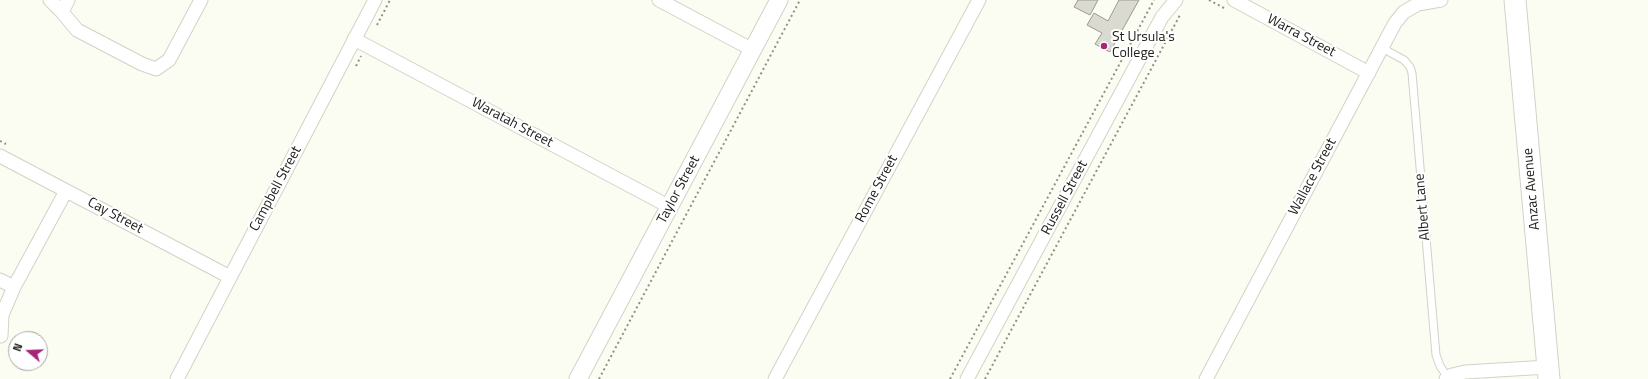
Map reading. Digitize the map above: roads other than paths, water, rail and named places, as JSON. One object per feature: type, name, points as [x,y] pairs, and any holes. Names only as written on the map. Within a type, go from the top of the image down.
[{"type":"main road","name":"Anzac Avenue","points":[[1515,0],[1548,373]]},
{"type":"street","points":[[50,0],[77,30],[142,64],[156,69],[169,60],[201,0]]},
{"type":"street","points":[[62,12],[68,0]]},
{"type":"street","name":"Campbell Street","points":[[181,378],[230,277],[375,0]]},
{"type":"street","points":[[659,0],[753,50]]},
{"type":"street","name":"Taylor Street","points":[[578,379],[780,0]]},
{"type":"street","name":"Rome Street","points":[[775,379],[979,0]]},
{"type":"street","name":"Russell Street","points":[[1162,17],[1167,0]]},
{"type":"street","name":"Russell Street","points":[[967,379],[1162,17],[1176,0]]},
{"type":"street","name":"Warra Street","points":[[1234,0],[1369,72]]},
{"type":"street","name":"Wallace Street","points":[[1206,379],[1395,23],[1409,4],[1441,0]]},
{"type":"street","name":"Waratah Street","points":[[354,39],[670,206]]},
{"type":"street","name":"Cay Street","points":[[0,156],[230,277]]},
{"type":"street","points":[[1,336],[2,315],[14,287],[66,191]]},
{"type":"street","points":[[0,280],[14,287]]},
{"type":"street","points":[[1447,378],[1466,372],[1548,373]]},
{"type":"lane","name":"Albert Lane","points":[[1382,48],[1404,60],[1410,67],[1412,73],[1436,355],[1447,378]]},
{"type":"place","name":"St Ursula's College","points":[[1104,46]]}]
